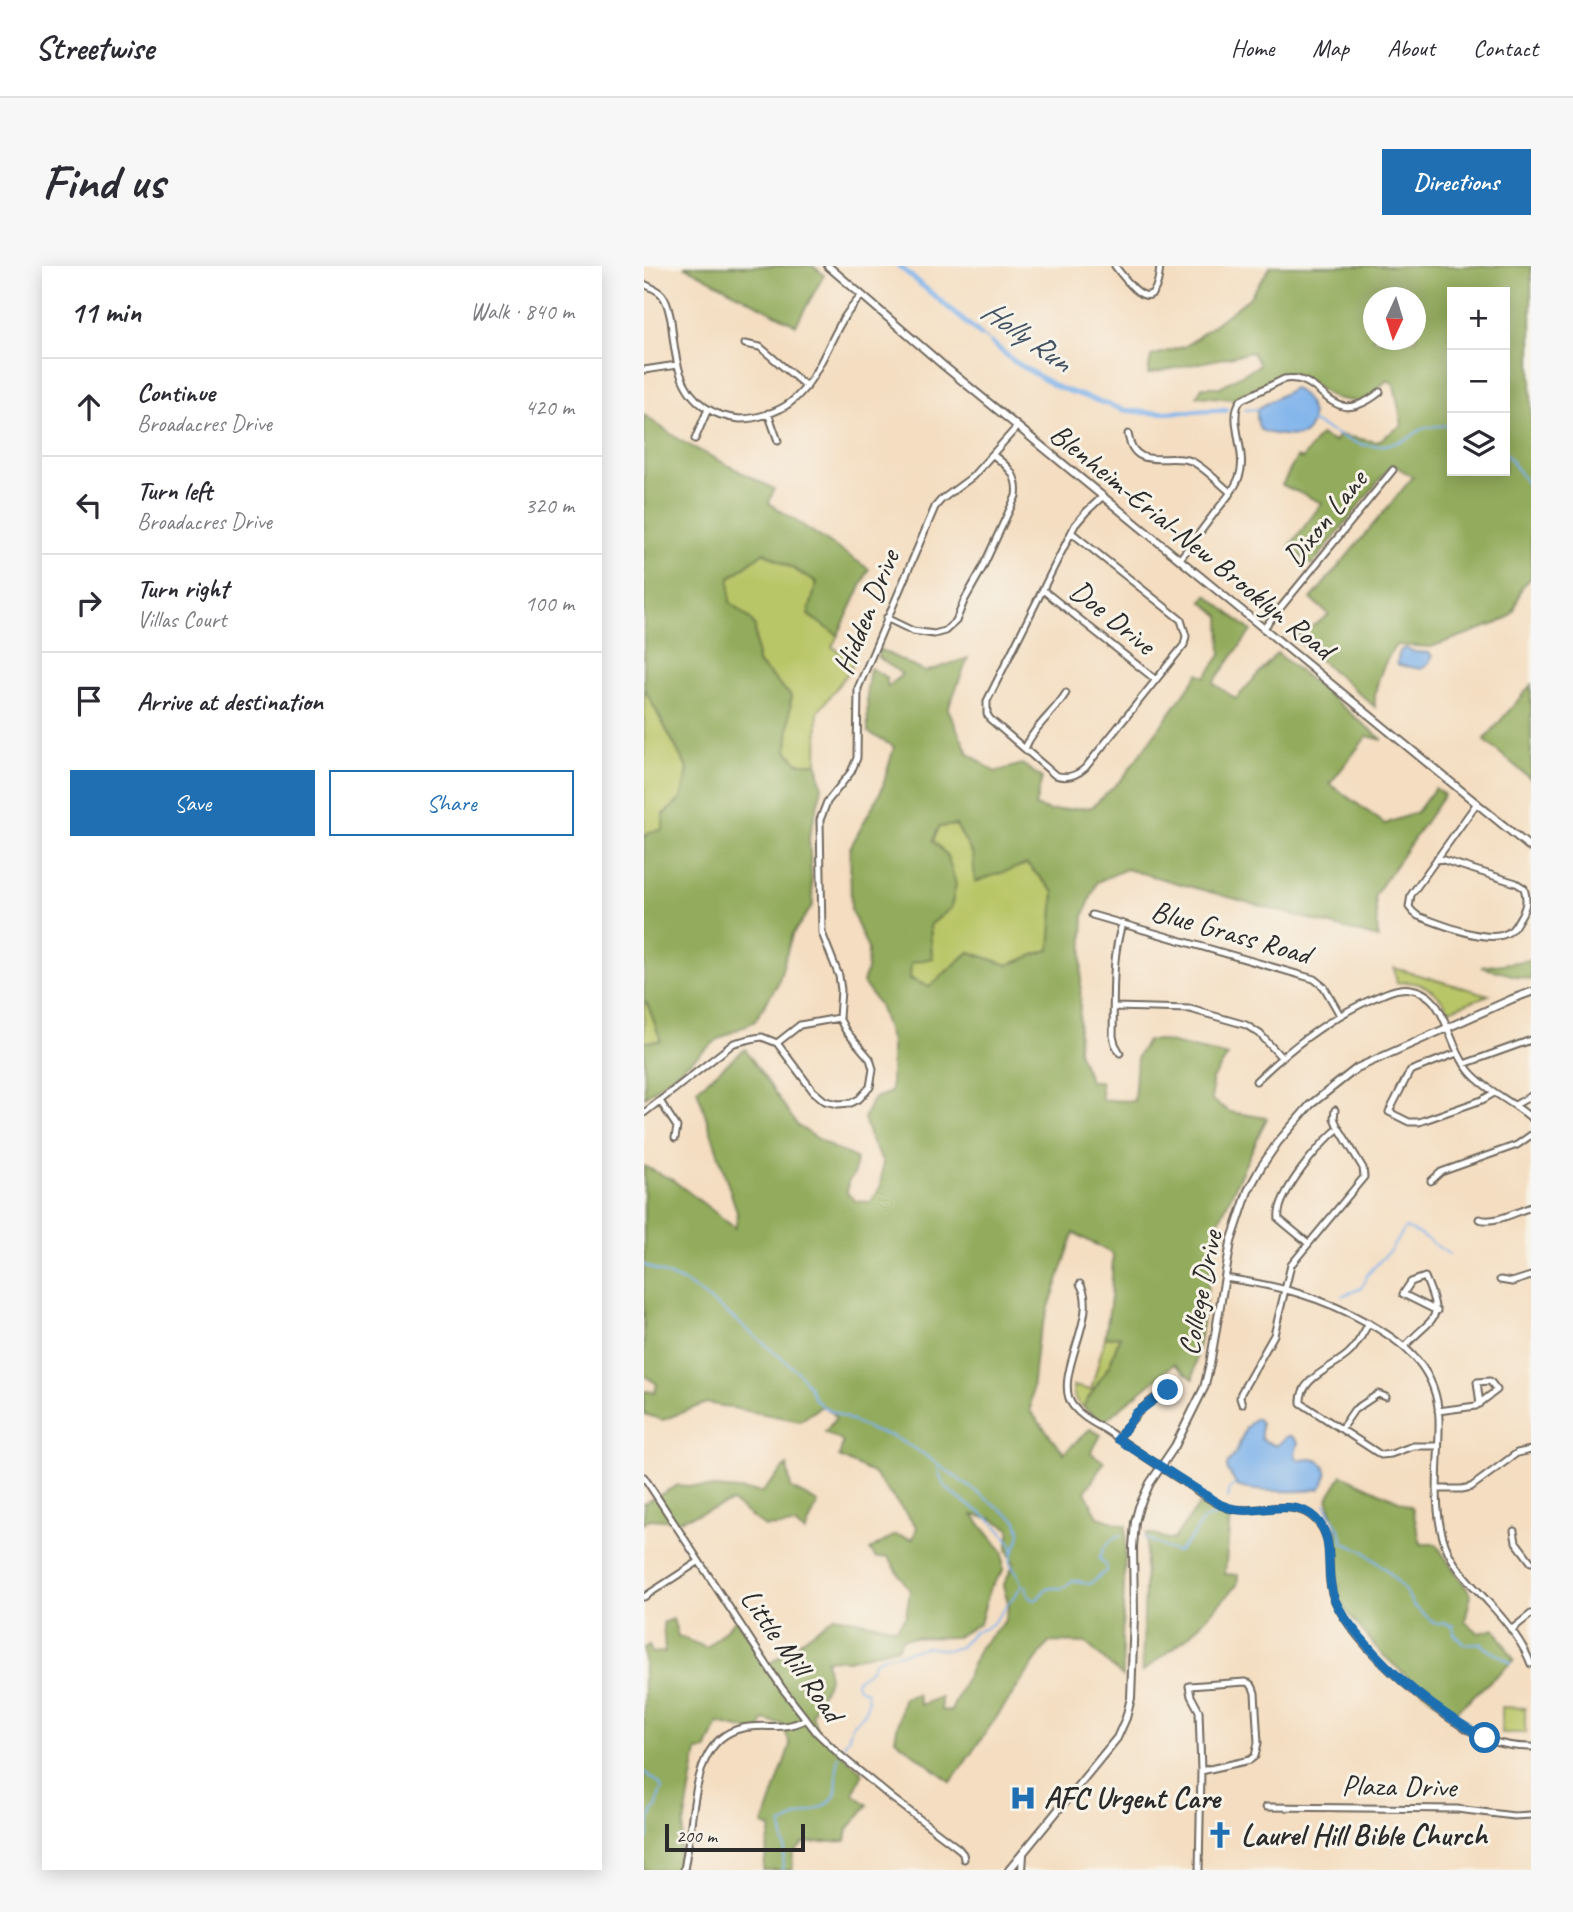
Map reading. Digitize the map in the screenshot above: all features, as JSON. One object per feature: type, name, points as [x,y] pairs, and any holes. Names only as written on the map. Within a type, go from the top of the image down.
[{"type":"main road","name":"Blenheim-Erial-New Brooklyn Road","points":[[828,266],[1017,427],[1531,848]]},
{"type":"main road","name":"College Drive","points":[[1009,1870],[1117,1738],[1126,1718],[1131,1698],[1135,1522],[1150,1483],[1175,1446],[1203,1388],[1210,1364],[1231,1242],[1248,1191],[1261,1167],[1278,1142],[1310,1105],[1357,1068],[1531,992]]},
{"type":"main road","points":[[1022,1870],[1024,1851]]},
{"type":"street","points":[[1115,266],[1135,290],[1144,295],[1149,295],[1155,289],[1160,266]]},
{"type":"street","points":[[644,284],[662,294],[669,309],[678,372],[687,389],[708,409],[732,418],[749,418],[768,413],[790,403],[807,387],[841,322],[862,295]]},
{"type":"street","points":[[745,344],[760,347],[807,387]]},
{"type":"street","points":[[644,370],[677,365]]},
{"type":"street","points":[[1180,559],[1240,476],[1242,457],[1236,415],[1237,405],[1241,400],[1292,377],[1306,382],[1343,406],[1358,406],[1380,392]]},
{"type":"street","points":[[695,439],[708,409]]},
{"type":"street","points":[[768,413],[778,441]]},
{"type":"street","name":"Hidden Drive","points":[[839,1018],[839,976],[821,927],[820,820],[827,802],[851,772],[857,758],[858,688],[935,507],[972,477],[1017,427]]},
{"type":"street","points":[[1128,433],[1130,444],[1141,455],[1154,459],[1190,461],[1230,492]]},
{"type":"street","points":[[886,618],[913,631],[934,635],[945,631],[956,621],[1016,496],[1017,485],[1013,473],[993,455]]},
{"type":"street","name":"Dixon Lane","points":[[1264,628],[1394,470]]},
{"type":"street","points":[[1072,533],[1181,620],[1186,636],[1184,645],[1085,768],[1079,774],[1065,778],[1055,775],[990,719],[987,714],[987,701],[1075,525],[1102,497]]},
{"type":"street","name":"Doe Drive","points":[[1043,590],[1156,680]]},
{"type":"street","points":[[1025,750],[1031,737],[1066,693]]},
{"type":"street","points":[[1437,858],[1516,883],[1524,888],[1527,903],[1514,927],[1503,935],[1478,936],[1418,916],[1409,907],[1409,899],[1437,858],[1477,803]]},
{"type":"street","name":"Blue Grass Road","points":[[1092,915],[1314,979],[1324,987],[1340,1015]]},
{"type":"street","points":[[1120,1053],[1114,1040],[1114,1007],[1115,951],[1122,924]]},
{"type":"street","points":[[1256,1081],[1281,1057],[1340,1015],[1395,990],[1412,989],[1422,992],[1433,1001],[1457,1053],[1479,1082],[1531,1118]]},
{"type":"street","points":[[1114,1007],[1185,1009],[1246,1025],[1260,1034],[1281,1057]]},
{"type":"street","points":[[644,1113],[734,1044],[762,1037],[777,1043],[813,1091],[825,1101],[851,1103],[859,1099],[872,1083],[873,1069],[870,1059],[846,1031],[839,1018],[800,1025],[777,1043]]},
{"type":"street","points":[[1464,1064],[1531,1040]]},
{"type":"street","points":[[1457,1053],[1410,1071],[1389,1112],[1409,1122],[1419,1122],[1482,1100],[1494,1093]]},
{"type":"street","points":[[1515,1105],[1531,1096]]},
{"type":"street","points":[[660,1101],[677,1127],[676,1138]]},
{"type":"street","points":[[1242,1404],[1242,1390],[1274,1335],[1290,1265],[1364,1177],[1363,1168],[1338,1129],[1334,1118],[1335,1110]]},
{"type":"street","points":[[1308,1243],[1281,1220],[1278,1214],[1291,1185],[1311,1157],[1338,1129]]},
{"type":"street","points":[[1431,1181],[1441,1171],[1517,1145],[1531,1135]]},
{"type":"street","points":[[1479,1219],[1493,1220],[1531,1207]]},
{"type":"street","points":[[1405,1346],[1434,1318],[1437,1311],[1425,1276],[1409,1284],[1403,1294],[1437,1311]]},
{"type":"street","points":[[1500,1280],[1512,1282],[1531,1276]]},
{"type":"street","points":[[1225,1278],[1284,1288],[1326,1302],[1405,1346],[1418,1360],[1430,1380],[1438,1411],[1440,1527],[1450,1557],[1462,1575],[1511,1630],[1531,1664]]},
{"type":"street","points":[[1080,1283],[1085,1299],[1067,1392],[1076,1410],[1210,1500],[1228,1508],[1252,1510],[1289,1507],[1310,1515],[1322,1526],[1327,1537],[1329,1577],[1334,1598],[1347,1620],[1379,1659],[1416,1694],[1458,1723],[1492,1741],[1514,1747],[1531,1747]]},
{"type":"street","points":[[1369,1324],[1353,1349],[1313,1378],[1301,1398],[1303,1405],[1384,1455],[1413,1446],[1438,1446]]},
{"type":"street","points":[[1438,1411],[1473,1408],[1480,1404],[1497,1390],[1490,1381],[1478,1382],[1480,1404]]},
{"type":"street","points":[[1118,1439],[1139,1410],[1180,1384]]},
{"type":"street","points":[[1341,1429],[1356,1408],[1378,1394],[1386,1397]]},
{"type":"street","points":[[1438,1489],[1471,1487],[1517,1453],[1531,1450]]},
{"type":"street","name":"Little Mill Road","points":[[644,1478],[782,1688],[824,1741],[892,1798],[958,1848],[964,1859]]},
{"type":"street","points":[[1514,1531],[1516,1542],[1531,1562]]},
{"type":"street","points":[[644,1597],[698,1562]]},
{"type":"street","points":[[1511,1630],[1531,1614]]},
{"type":"street","points":[[1199,1870],[1199,1711],[1189,1686],[1249,1682],[1255,1693],[1258,1743],[1255,1756],[1250,1760],[1201,1770]]},
{"type":"street","points":[[684,1870],[701,1769],[714,1746],[723,1737],[743,1728],[782,1728],[806,1719]]},
{"type":"street","name":"Plaza Drive","points":[[1266,1807],[1469,1810],[1531,1815]]},
{"type":"green space","points":[[684,266],[813,266],[824,275],[796,325]]},
{"type":"green space","points":[[1271,266],[1531,266],[1531,578],[1522,587],[1514,611],[1498,623],[1431,647],[1396,645],[1380,674],[1375,707],[1294,638],[1329,615],[1311,599],[1413,477],[1392,464],[1312,565],[1289,547],[1322,503],[1282,485],[1297,457],[1302,459],[1320,435],[1334,442],[1339,435],[1377,442],[1402,425],[1394,384],[1387,380],[1364,403],[1334,398],[1292,372],[1233,399],[1197,396],[1202,387],[1220,387],[1260,365],[1252,352],[1148,374],[1151,356],[1186,346],[1249,298]]},
{"type":"green space","points":[[644,415],[681,441],[774,489],[769,503],[869,569],[838,635],[808,615],[817,582],[764,552],[730,578],[730,602],[751,620],[755,627],[757,662],[791,696],[787,751],[798,763],[817,763],[822,788],[809,837],[813,905],[792,935],[778,983],[755,1021],[720,1038],[645,1097],[644,1042],[661,1041],[644,1001],[644,839],[649,832],[663,830],[663,815],[681,799],[688,770],[644,688]]},
{"type":"green space","points":[[763,552],[817,583],[808,615],[838,635],[832,647],[852,658],[852,667],[818,712],[817,763],[798,763],[787,751],[791,696],[757,662],[755,627],[730,602],[730,578]]},
{"type":"green space","points":[[1207,595],[1251,631],[1213,683],[1236,699],[1277,653],[1383,740],[1367,736],[1330,784],[1385,824],[1417,812],[1435,788],[1444,795],[1375,895],[1378,938],[1126,869],[1097,882],[1084,915],[1078,1050],[1090,1081],[1100,1081],[1102,1100],[1134,1101],[1137,1057],[1147,1041],[1159,1040],[1228,1056],[1212,1079],[1212,1100],[1230,1112],[1267,1118],[1218,1223],[1193,1379],[1174,1364],[1103,1422],[1083,1407],[1110,1364],[1120,1336],[1105,1338],[1111,1298],[1113,1254],[1074,1233],[1037,1343],[1030,1411],[1064,1453],[1090,1429],[1101,1435],[1091,1453],[1104,1462],[1085,1492],[1098,1517],[1126,1526],[1123,1677],[1086,1643],[1049,1642],[951,1782],[895,1739],[903,1698],[917,1694],[920,1705],[941,1697],[941,1710],[951,1711],[980,1647],[1004,1622],[1009,1605],[1003,1586],[1014,1564],[1007,1549],[1010,1529],[993,1519],[973,1515],[1003,1552],[1003,1571],[990,1588],[980,1623],[956,1637],[903,1638],[898,1647],[848,1660],[826,1659],[829,1679],[812,1713],[817,1732],[863,1773],[853,1794],[868,1805],[848,1829],[846,1841],[804,1843],[793,1854],[792,1870],[763,1870],[771,1828],[763,1825],[790,1745],[783,1725],[764,1720],[759,1733],[718,1723],[706,1750],[697,1751],[676,1870],[644,1870],[644,1648],[649,1645],[652,1653],[665,1652],[663,1623],[673,1619],[678,1636],[707,1648],[736,1619],[768,1665],[835,1616],[897,1628],[906,1615],[910,1591],[888,1557],[876,1558],[870,1550],[895,1535],[913,1539],[917,1527],[873,1473],[839,1457],[843,1442],[825,1432],[836,1418],[822,1406],[800,1421],[706,1403],[663,1420],[644,1414],[644,1391],[655,1392],[657,1384],[644,1375],[644,1166],[673,1180],[735,1228],[738,1215],[697,1089],[745,1049],[798,1126],[833,1148],[856,1158],[847,1193],[856,1201],[870,1202],[880,1188],[883,1162],[871,1141],[864,1118],[873,1099],[891,1092],[891,1042],[879,1005],[863,983],[868,949],[851,910],[850,848],[882,789],[894,747],[868,732],[867,690],[870,668],[886,677],[888,687],[902,674],[878,657],[879,649],[925,672],[968,658],[948,709],[968,753],[995,772],[1022,764],[1042,778],[1035,806],[1050,811],[1092,807],[1122,779],[1199,673],[1205,677],[1221,655],[1220,616],[1202,601]],"holes":[[[956,825],[973,855],[975,882],[1027,864],[1054,892],[1050,949],[1008,965],[969,952],[929,987],[910,979],[911,963],[932,958],[930,925],[951,908],[956,884],[947,855],[933,841],[939,827]]]},
{"type":"green space","points":[[1531,685],[1531,779],[1484,740]]},
{"type":"green space","points":[[644,688],[688,770],[681,799],[663,815],[663,830],[649,832],[644,839]]},
{"type":"green space","points":[[956,825],[973,855],[1027,864],[1054,892],[1051,949],[1008,965],[969,952],[929,987],[910,978],[910,963],[932,958],[930,925],[951,908],[947,855],[933,841],[939,827]]},
{"type":"green space","points":[[1530,960],[1531,980],[1481,967]]},
{"type":"green space","points":[[1394,968],[1489,995],[1449,1010],[1439,997],[1427,988],[1413,983],[1397,983]]},
{"type":"green space","points":[[644,1001],[647,1003],[662,1041],[644,1042]]},
{"type":"green space","points":[[1120,1335],[1110,1364],[1083,1407],[1075,1398],[1073,1386],[1091,1390],[1105,1338]]},
{"type":"green space","points":[[787,1465],[791,1488],[818,1503],[805,1532],[795,1525],[765,1527],[732,1502],[677,1521],[650,1519],[644,1523],[644,1503],[678,1485],[762,1492]]},
{"type":"green space","points":[[1342,1475],[1412,1507],[1421,1544],[1436,1544],[1471,1595],[1465,1621],[1479,1633],[1495,1629],[1514,1660],[1453,1714],[1433,1700],[1381,1653],[1346,1611],[1336,1578],[1337,1529],[1327,1499]]},
{"type":"green space","points":[[1201,1502],[1230,1516],[1225,1574],[1238,1575],[1237,1585],[1188,1637],[1142,1672],[1147,1533],[1173,1540]]},
{"type":"green space","points":[[1502,1707],[1525,1708],[1525,1733],[1502,1733]]},
{"type":"water","points":[[1294,388],[1304,397],[1311,409],[1309,428],[1304,434],[1296,436],[1261,430],[1257,409]]},
{"type":"water","points":[[1405,648],[1429,653],[1432,656],[1429,663],[1421,669],[1399,665],[1397,663],[1400,651]]},
{"type":"water","points":[[1254,1419],[1261,1423],[1261,1439],[1276,1446],[1287,1436],[1291,1436],[1298,1442],[1295,1454],[1297,1459],[1315,1460],[1324,1465],[1326,1478],[1321,1488],[1279,1491],[1237,1486],[1227,1465],[1246,1428]]},
{"type":"waterway","name":"Holly Run","points":[[899,266],[981,335]]},
{"type":"waterway","name":"Holly Run","points":[[981,335],[992,343]]},
{"type":"waterway","name":"Holly Run","points":[[992,343],[1015,362],[1057,387],[1124,410],[1150,413],[1227,410]]},
{"type":"waterway","name":"Holly Run","points":[[1244,410],[1257,409]]},
{"type":"waterway","name":"Holly Run","points":[[1310,421],[1356,443],[1378,446],[1407,439],[1420,430],[1447,426]]},
{"type":"waterway","name":"Holly Run","points":[[1510,459],[1531,490]]},
{"type":"waterway","points":[[1342,1296],[1361,1288],[1367,1275],[1392,1248],[1405,1228],[1421,1235],[1449,1254]]},
{"type":"waterway","points":[[644,1265],[688,1284],[727,1313],[798,1372],[822,1406],[873,1431],[892,1436],[922,1453],[1016,1520],[1020,1533],[1012,1554]]},
{"type":"waterway","points":[[938,1466],[940,1476],[950,1491],[988,1518],[1011,1543],[1013,1548],[1010,1564],[1033,1600],[1047,1588],[1063,1588],[1073,1580],[1090,1584],[1107,1570],[1100,1559],[1104,1548],[1121,1535]]},
{"type":"waterway","points":[[1228,1498],[1230,1488],[1235,1485]]},
{"type":"waterway","points":[[1325,1504],[1341,1533],[1343,1543],[1362,1550],[1389,1572],[1414,1606],[1436,1624],[1453,1625],[1454,1633],[1463,1644],[1480,1643],[1511,1663]]},
{"type":"waterway","points":[[1144,1538],[1178,1552],[1203,1520],[1220,1513]]},
{"type":"waterway","points":[[840,1751],[848,1739],[852,1725],[865,1712],[868,1702],[867,1692],[857,1687],[856,1681],[870,1670],[875,1661],[888,1655],[924,1647],[948,1650],[960,1647],[973,1632],[992,1624],[1022,1586]]},
{"type":"waterway","points":[[782,1870],[785,1848],[781,1826],[831,1801],[836,1791],[838,1756]]},
{"type":"waterway","points":[[644,1772],[659,1783],[662,1789],[651,1815],[644,1846]]},
{"type":"place","name":"AFC Urgent Care","points":[[1023,1798]]},
{"type":"place","name":"Laurel Hill Bible Church","points":[[1220,1835]]},
{"type":"route","points":[[1168,1390],[1136,1413],[1118,1439],[1210,1500],[1228,1508],[1294,1508],[1315,1518],[1327,1537],[1329,1577],[1334,1598],[1352,1627],[1379,1659],[1416,1694],[1485,1738]]}]
